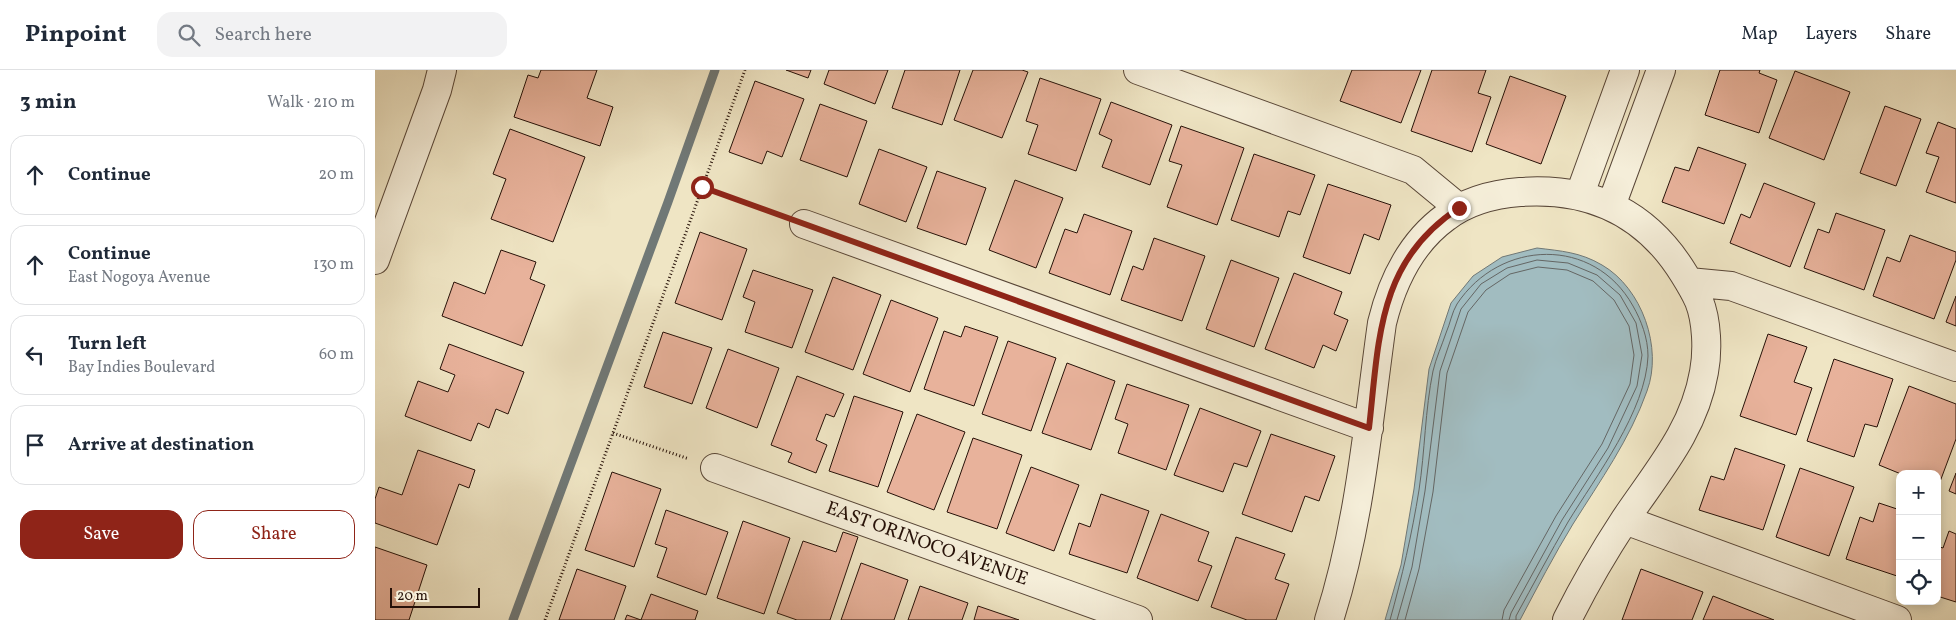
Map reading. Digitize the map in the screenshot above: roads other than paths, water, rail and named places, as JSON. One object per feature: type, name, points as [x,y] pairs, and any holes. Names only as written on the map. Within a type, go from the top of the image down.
[{"type":"street","points":[[375,260],[437,90],[442,70]]},
{"type":"street","points":[[1139,70],[1413,170],[1459,208]]},
{"type":"street","points":[[1580,194],[1625,70]]},
{"type":"street","points":[[1611,206],[1661,70]]},
{"type":"street","points":[[1329,620],[1342,574],[1356,509],[1369,428],[1382,323],[1388,299],[1399,273],[1420,241],[1445,217],[1459,208],[1488,196],[1508,192],[1560,191],[1580,194],[1611,206],[1635,221],[1665,248],[1689,282],[1700,302],[1705,326],[1705,358],[1700,388],[1689,420],[1675,449],[1625,520],[1591,573],[1567,620]]},
{"type":"street","points":[[804,224],[1369,428]]},
{"type":"street","points":[[1689,282],[1731,286],[1956,367]]},
{"type":"street","name":"EAST ORINOCO AVENUE","points":[[715,468],[1138,620]]},
{"type":"street","points":[[1625,520],[1897,620]]},
{"type":"water","points":[[1537,248],[1562,251],[1594,261],[1616,275],[1628,288],[1645,320],[1652,356],[1651,374],[1640,409],[1623,443],[1566,536],[1520,620],[1385,620],[1401,565],[1414,489],[1429,369],[1451,303],[1473,276],[1502,257]]},
{"type":"waterway","points":[[513,620],[715,70]]}]
